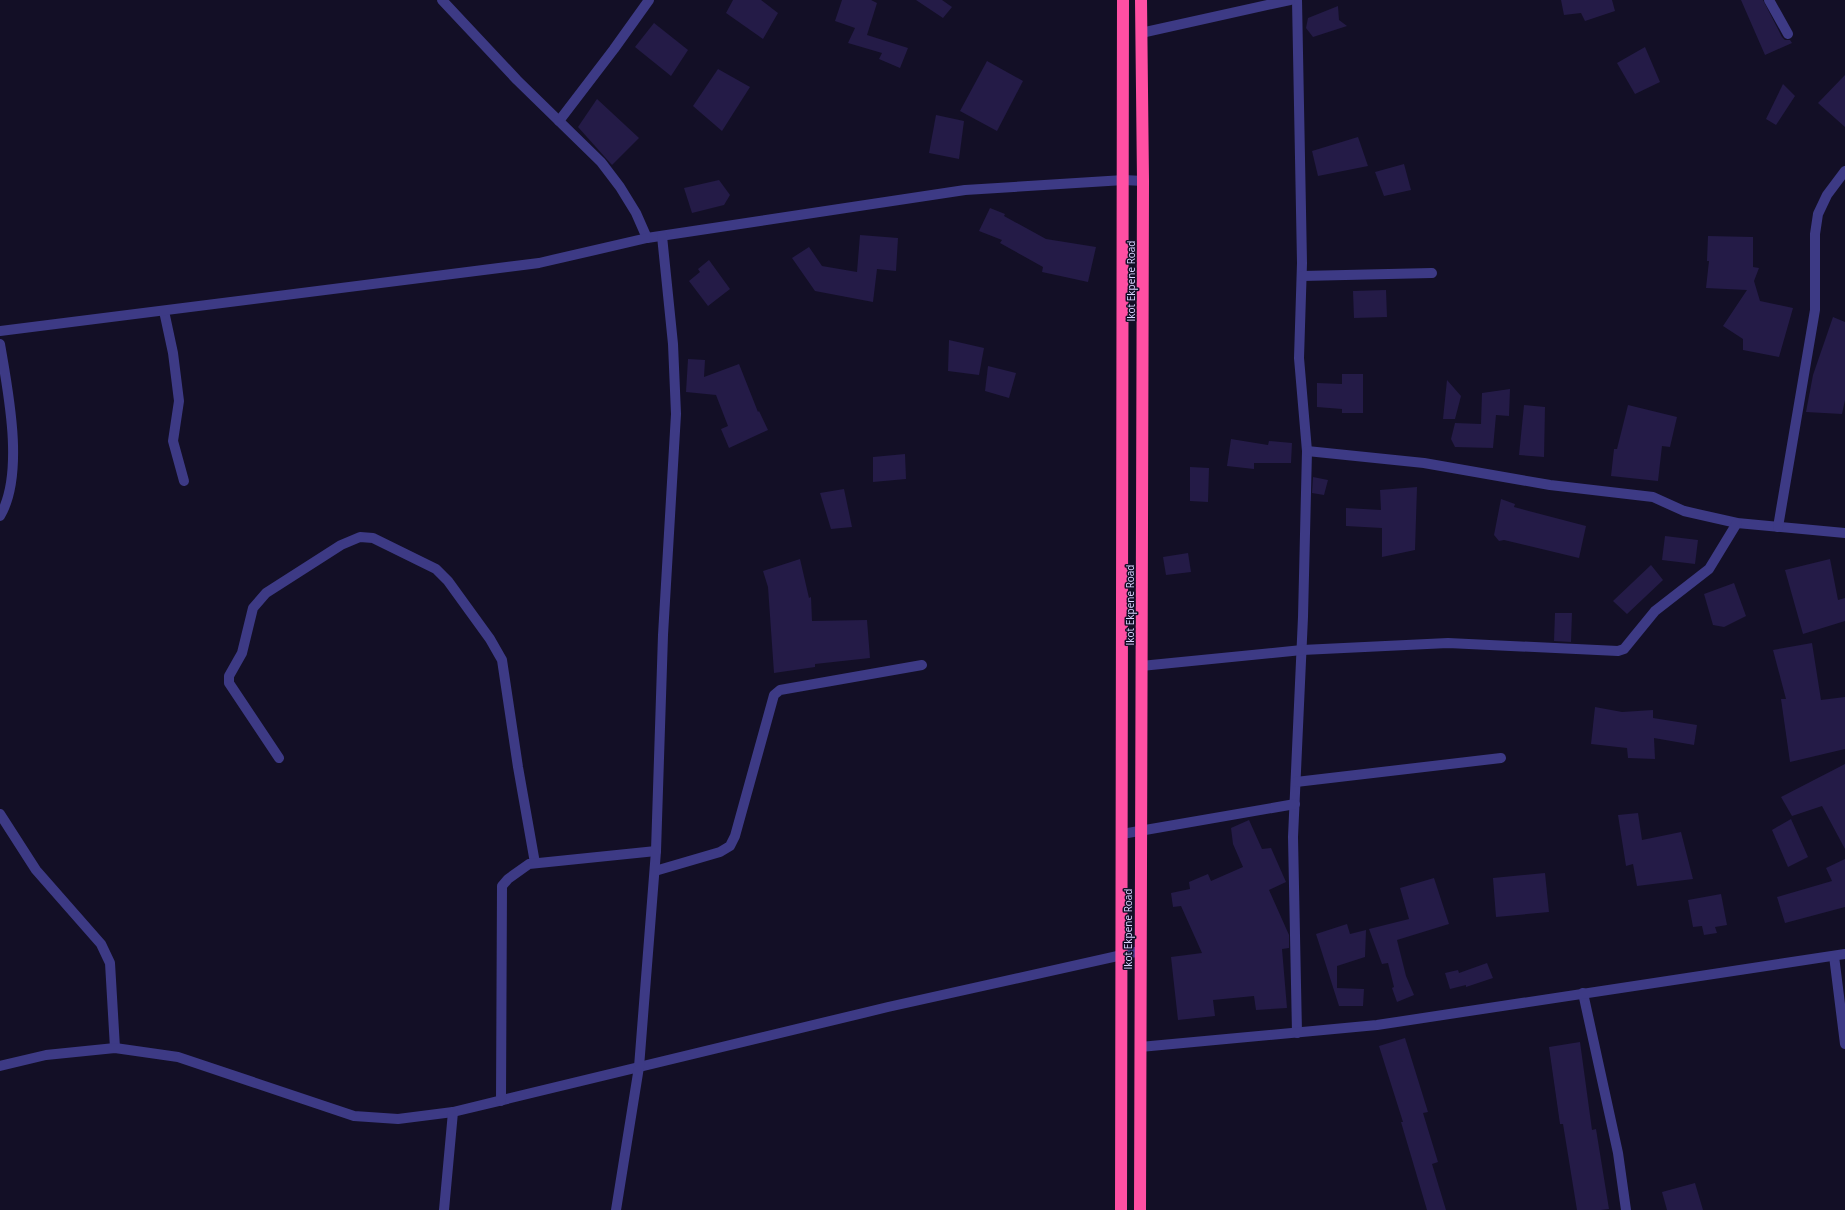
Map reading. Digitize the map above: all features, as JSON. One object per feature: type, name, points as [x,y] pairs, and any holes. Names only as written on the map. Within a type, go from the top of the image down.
[{"type":"highway","name":"Ikot Ekpene Road","points":[[1121,1210],[1124,180],[1123,0]]},
{"type":"highway","name":"Ikot Ekpene Road","points":[[1140,1210],[1143,181],[1141,0]]},
{"type":"street","points":[[442,0],[517,80],[601,162],[620,187],[636,212],[647,238]]},
{"type":"street","points":[[559,121],[614,50],[649,0]]},
{"type":"street","points":[[1141,33],[1290,0]]},
{"type":"street","points":[[1297,0],[1302,276],[1299,358],[1307,451],[1302,650],[1294,836],[1297,1033]]},
{"type":"street","points":[[1769,0],[1788,34]]},
{"type":"street","points":[[1778,527],[1815,310],[1814,234],[1818,214],[1827,195],[1845,171]]},
{"type":"street","points":[[0,331],[539,264],[647,238],[965,190],[1124,180],[1143,181]]},
{"type":"street","points":[[616,1210],[639,1067],[656,851],[663,635],[676,414],[673,344],[662,236]]},
{"type":"street","points":[[1302,276],[1432,273]]},
{"type":"street","points":[[164,311],[173,353],[179,401],[173,441],[184,481]]},
{"type":"street","points":[[0,344],[11,411],[12,474],[5,507],[0,516]]},
{"type":"street","points":[[1307,451],[1424,463],[1550,484],[1653,497],[1684,511],[1737,523],[1845,533]]},
{"type":"street","points":[[1141,666],[1302,650],[1448,643],[1618,651],[1624,648],[1654,611],[1709,569],[1737,523]]},
{"type":"street","points":[[279,758],[229,683],[228,676],[242,653],[253,608],[266,593],[341,545],[360,538],[373,538],[436,569],[448,581],[490,638],[502,660],[518,767],[535,863]]},
{"type":"street","points":[[655,871],[720,852],[730,846],[735,836],[774,695],[780,690],[922,665]]},
{"type":"street","points":[[1296,782],[1501,758]]},
{"type":"street","points":[[1122,834],[1295,804]]},
{"type":"street","points":[[0,814],[36,870],[101,944],[110,963],[115,1048]]},
{"type":"street","points":[[502,1101],[502,886],[508,879],[529,864],[656,851]]},
{"type":"street","points":[[0,1066],[46,1055],[115,1048],[178,1057],[354,1116],[398,1120],[453,1112],[502,1101],[888,1007],[1140,952]]},
{"type":"street","points":[[1140,1047],[1377,1025],[1845,954]]},
{"type":"street","points":[[1834,956],[1845,1044]]},
{"type":"street","points":[[1583,993],[1618,1153],[1626,1210]]},
{"type":"street","points":[[444,1210],[453,1112]]},
{"type":"building","points":[[733,0],[761,0],[778,13],[763,39],[726,13]]},
{"type":"building","points":[[842,0],[871,0],[877,3],[867,35],[908,48],[900,68],[879,59],[882,53],[848,43],[855,28],[835,21]]},
{"type":"building","points":[[916,0],[942,0],[952,7],[943,18]]},
{"type":"building","points":[[1561,0],[1612,0],[1615,11],[1585,21],[1581,13],[1564,15]]},
{"type":"building","points":[[1741,0],[1763,0],[1782,37],[1785,40],[1790,40],[1792,43],[1765,55]]},
{"type":"building","points":[[1338,6],[1339,20],[1347,26],[1313,37],[1306,28],[1308,18]]},
{"type":"building","points":[[654,23],[688,50],[671,76],[635,47]]},
{"type":"building","points":[[1645,47],[1660,82],[1635,94],[1617,63]]},
{"type":"building","points":[[987,61],[1023,81],[997,131],[960,111]]},
{"type":"building","points":[[718,69],[750,87],[722,131],[693,106]]},
{"type":"building","points":[[1845,75],[1845,127],[1818,103]]},
{"type":"building","points":[[1783,84],[1795,96],[1776,125],[1766,119]]},
{"type":"building","points":[[597,99],[639,138],[612,165],[578,127]]},
{"type":"building","points":[[936,115],[964,121],[959,159],[929,153]]},
{"type":"building","points":[[1358,137],[1368,166],[1318,176],[1312,151]]},
{"type":"building","points":[[1404,164],[1411,190],[1384,196],[1375,172]]},
{"type":"building","points":[[719,180],[730,195],[724,205],[692,213],[684,188]]},
{"type":"building","points":[[990,208],[1005,214],[1004,216],[1046,239],[1096,247],[1088,282],[1042,272],[1043,267],[1000,243],[1002,240],[979,231]]},
{"type":"building","points":[[860,235],[898,238],[896,271],[877,269],[873,302],[815,291],[792,258],[809,247],[822,266],[857,272]]},
{"type":"building","points":[[1708,236],[1753,237],[1753,267],[1759,268],[1754,281],[1760,301],[1793,308],[1779,357],[1743,350],[1743,339],[1723,326],[1747,290],[1706,288],[1709,261],[1707,261]]},
{"type":"building","points":[[709,260],[730,289],[708,306],[689,281],[700,272],[698,269]]},
{"type":"building","points":[[1386,290],[1387,317],[1354,318],[1353,291]]},
{"type":"building","points":[[1833,317],[1845,322],[1845,400],[1842,414],[1806,412],[1813,375]]},
{"type":"building","points":[[949,340],[984,348],[979,375],[948,371]]},
{"type":"building","points":[[688,359],[705,360],[704,377],[739,364],[758,412],[759,411],[768,430],[729,448],[721,429],[728,426],[716,395],[686,392]]},
{"type":"building","points":[[988,366],[1016,373],[1009,398],[985,391]]},
{"type":"building","points":[[1342,374],[1363,374],[1363,413],[1342,413],[1342,409],[1317,407],[1317,383],[1342,384]]},
{"type":"building","points":[[1447,380],[1461,396],[1455,419],[1443,419]]},
{"type":"building","points":[[1510,389],[1509,416],[1496,415],[1493,448],[1455,447],[1451,439],[1455,423],[1481,424],[1482,393]]},
{"type":"building","points":[[1524,405],[1545,407],[1544,457],[1519,455]]},
{"type":"building","points":[[1628,405],[1677,417],[1670,447],[1662,446],[1658,481],[1611,476],[1614,449],[1617,449]]},
{"type":"building","points":[[1231,439],[1268,445],[1269,441],[1292,443],[1291,463],[1254,463],[1254,469],[1227,466]]},
{"type":"building","points":[[905,454],[906,479],[873,482],[873,457]]},
{"type":"building","points":[[1190,467],[1209,468],[1208,502],[1190,501]]},
{"type":"building","points":[[1313,477],[1328,480],[1324,495],[1312,493]]},
{"type":"building","points":[[1417,487],[1415,550],[1382,557],[1382,528],[1346,526],[1346,508],[1381,510],[1380,490]]},
{"type":"building","points":[[844,489],[852,527],[831,529],[820,493]]},
{"type":"building","points":[[1501,499],[1515,504],[1514,507],[1586,526],[1579,558],[1504,540],[1499,541],[1494,535]]},
{"type":"building","points":[[1665,536],[1698,540],[1695,564],[1662,560]]},
{"type":"building","points":[[1188,553],[1191,572],[1166,575],[1163,557]]},
{"type":"building","points":[[800,559],[809,598],[811,597],[812,621],[867,620],[870,658],[815,664],[815,667],[774,673],[768,587],[763,571]]},
{"type":"building","points":[[1830,559],[1838,600],[1845,598],[1845,621],[1803,634],[1785,570]]},
{"type":"building","points":[[1651,565],[1663,580],[1627,614],[1613,601]]},
{"type":"building","points":[[1734,583],[1746,616],[1724,627],[1713,625],[1704,594]]},
{"type":"building","points":[[1555,613],[1572,613],[1571,642],[1554,641]]},
{"type":"building","points":[[1812,643],[1821,700],[1845,697],[1845,749],[1790,762],[1781,699],[1786,699],[1773,650]]},
{"type":"building","points":[[1595,707],[1622,712],[1653,710],[1653,718],[1697,725],[1694,745],[1654,738],[1655,759],[1628,758],[1627,748],[1591,744]]},
{"type":"building","points":[[1845,764],[1845,849],[1822,806],[1792,816],[1781,797]]},
{"type":"building","points":[[1638,813],[1642,840],[1681,832],[1693,879],[1637,886],[1633,864],[1626,866],[1618,815]]},
{"type":"building","points":[[1791,819],[1808,857],[1788,867],[1772,830]]},
{"type":"building","points":[[1249,820],[1262,849],[1271,848],[1286,882],[1269,890],[1289,935],[1289,948],[1282,949],[1287,1008],[1256,1010],[1254,996],[1213,1000],[1215,1016],[1178,1020],[1171,957],[1202,953],[1181,906],[1173,907],[1171,893],[1190,889],[1189,882],[1208,874],[1211,881],[1243,867],[1233,844],[1231,828]]},
{"type":"building","points":[[1845,859],[1845,907],[1785,923],[1777,897],[1832,881],[1826,868]]},
{"type":"building","points":[[1545,873],[1549,912],[1496,917],[1493,878]]},
{"type":"building","points":[[1434,878],[1449,924],[1397,940],[1406,976],[1414,995],[1397,1002],[1392,988],[1394,987],[1388,963],[1382,964],[1369,929],[1409,919],[1400,888]]},
{"type":"building","points":[[1721,894],[1727,925],[1715,927],[1717,933],[1704,935],[1702,926],[1693,927],[1688,900]]},
{"type":"building","points":[[1347,924],[1350,934],[1366,930],[1365,957],[1337,966],[1337,988],[1364,989],[1363,1006],[1339,1006],[1316,934]]},
{"type":"building","points":[[1487,963],[1493,978],[1466,987],[1466,985],[1450,989],[1445,973],[1458,970],[1459,973]]},
{"type":"building","points":[[1405,1038],[1428,1112],[1423,1113],[1438,1162],[1432,1164],[1446,1210],[1427,1210],[1401,1122],[1403,1122],[1379,1046]]},
{"type":"building","points":[[1580,1042],[1592,1130],[1596,1129],[1609,1209],[1577,1210],[1563,1124],[1560,1124],[1549,1047]]},
{"type":"building","points":[[1695,1183],[1703,1210],[1667,1210],[1662,1192]]}]
